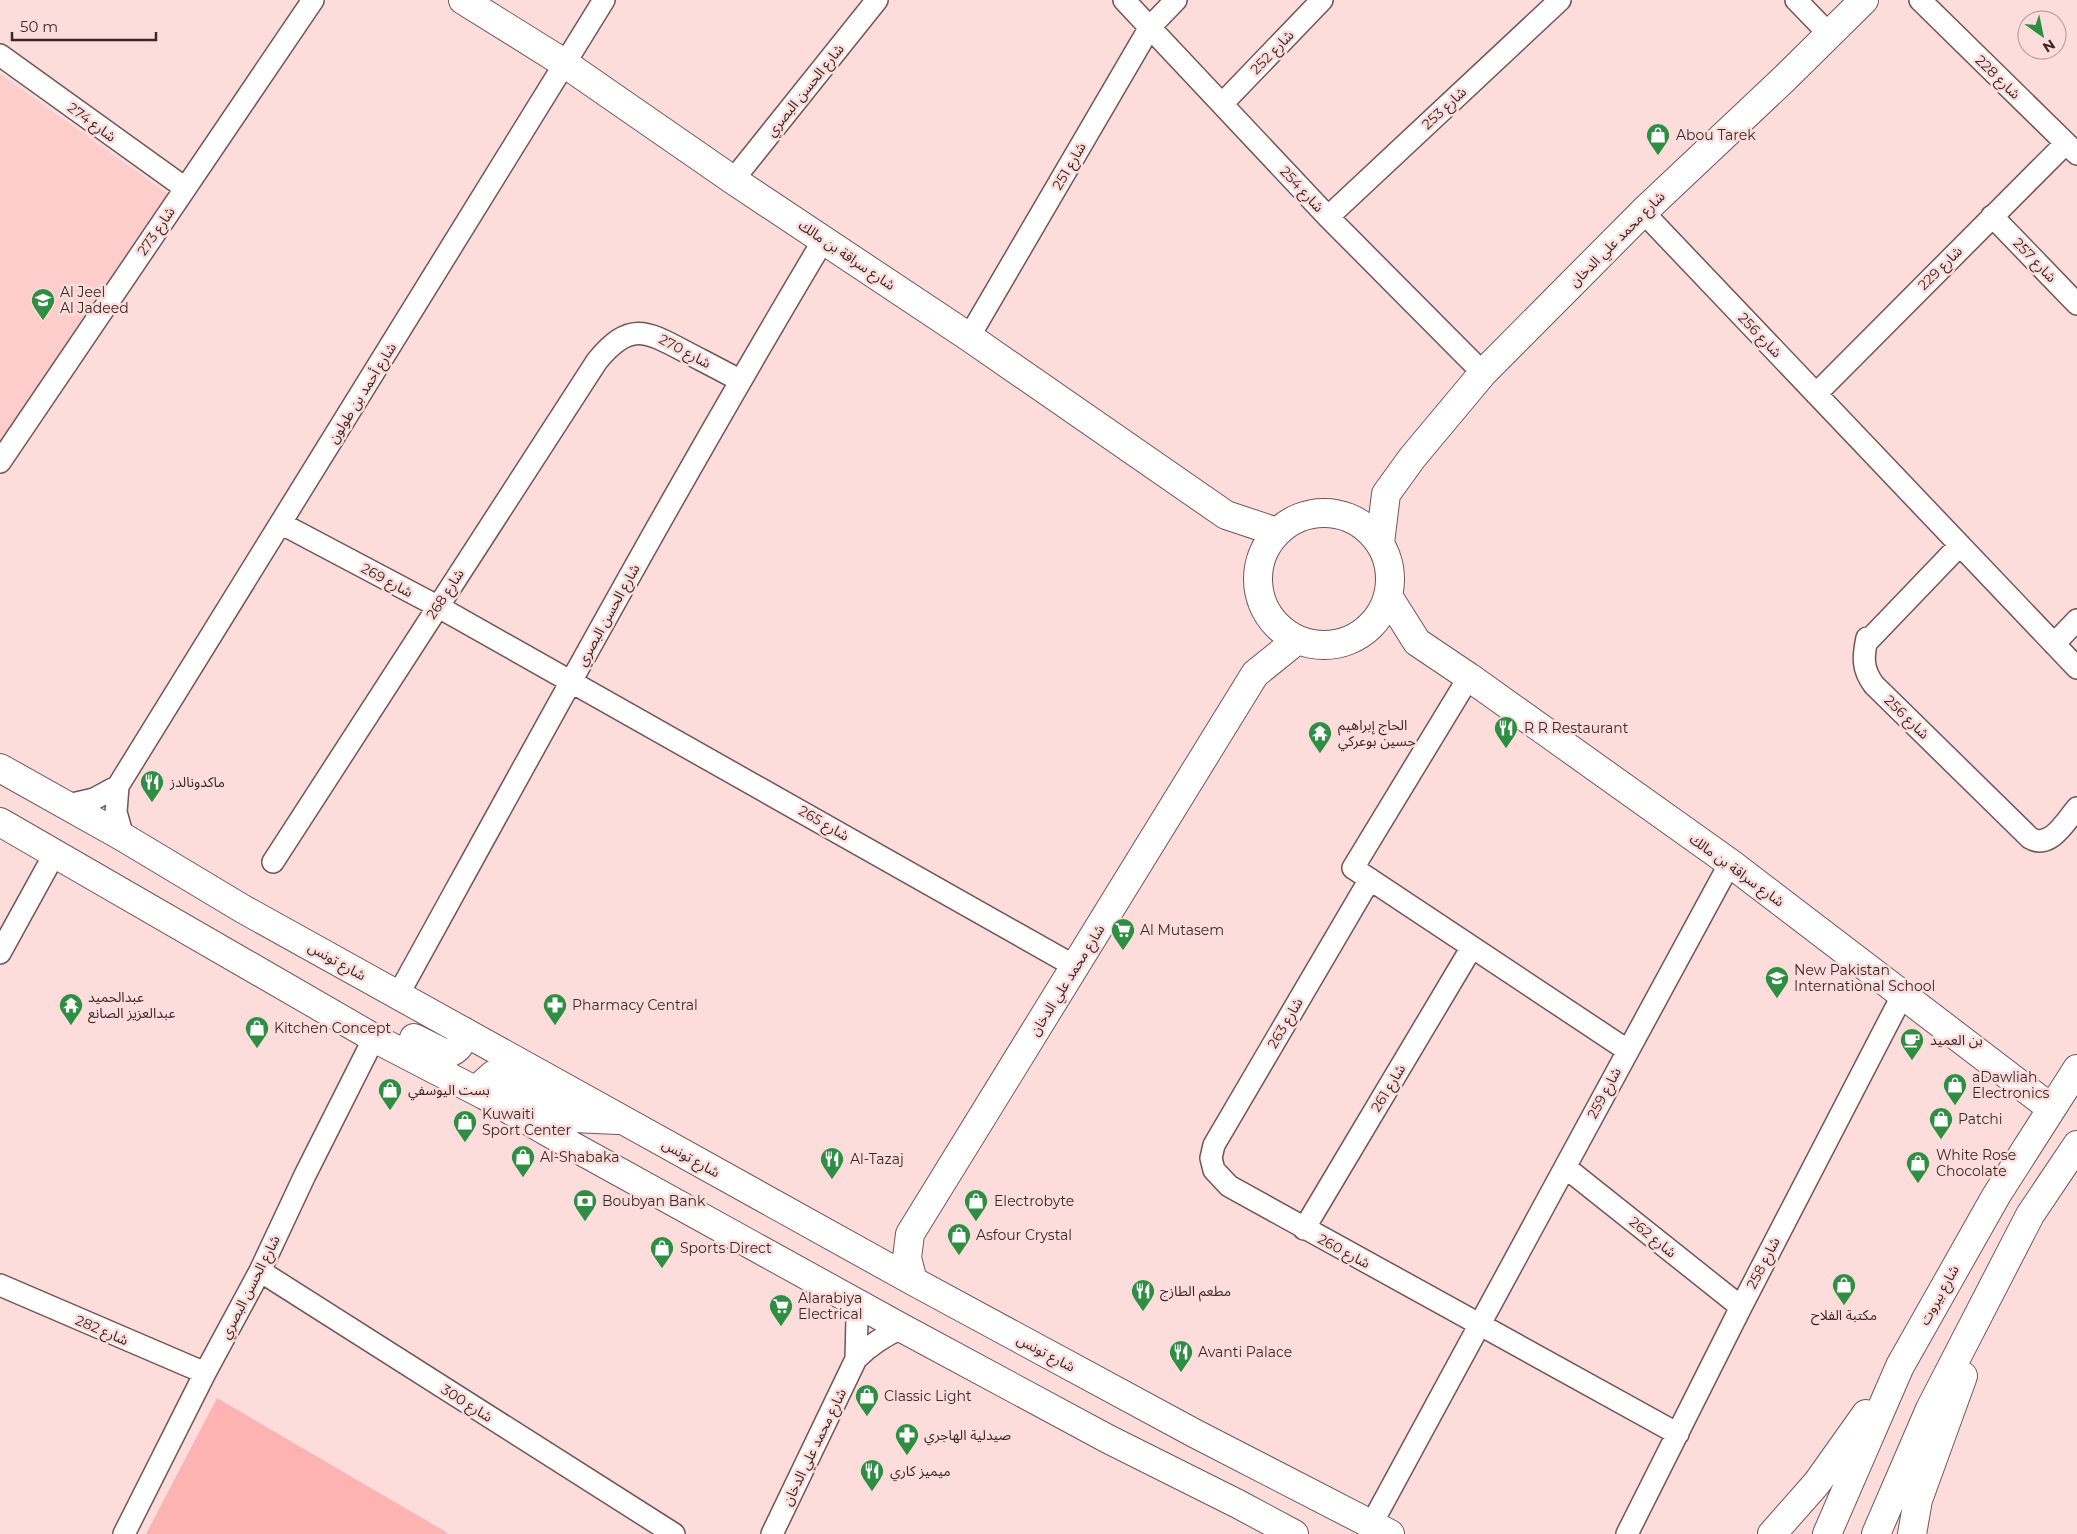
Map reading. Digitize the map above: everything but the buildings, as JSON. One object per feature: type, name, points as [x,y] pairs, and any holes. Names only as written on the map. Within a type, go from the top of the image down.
[{"type":"main road","name":"شارع سراقة بن مالك","points":[[463,0],[564,63],[733,180],[969,337],[1226,515],[1277,532]]},
{"type":"main road","name":"شارع محمد علي الدخان","points":[[1380,543],[1386,494],[1412,458],[1483,373],[1643,212],[1784,79],[1864,0]]},
{"type":"main road","name":"شارع محمد علي الدخان","points":[[1341,515],[1386,494]]},
{"type":"main road","points":[[1325,512],[1341,515],[1362,524],[1380,543],[1390,566],[1388,596],[1379,616],[1360,635],[1336,644],[1322,646],[1297,640],[1280,629],[1268,615],[1258,591],[1258,566],[1262,553],[1277,532],[1293,520],[1325,512]]},
{"type":"main road","name":"شارع سراقة بن مالك","points":[[1226,515],[1258,566]]},
{"type":"main road","name":"شارع سراقة بن مالك","points":[[1388,596],[1417,642],[1730,863],[2051,1108]]},
{"type":"main road","name":"شارع محمد علي الدخان","points":[[1255,674],[1268,615]]},
{"type":"main road","name":"شارع سراقة بن مالك","points":[[1360,635],[1417,642]]},
{"type":"main road","name":"شارع محمد علي الدخان","points":[[913,1281],[907,1258],[910,1234],[1076,966],[1189,778],[1255,674],[1297,640]]},
{"type":"main road","name":"شارع تونس","points":[[0,768],[68,805],[243,909],[871,1258],[1139,1404],[1381,1530]]},
{"type":"main road","points":[[0,822],[374,1038],[484,1095],[558,1138],[902,1328],[1108,1439],[1294,1534]]},
{"type":"main road","points":[[312,1002],[342,1005],[376,1019],[446,1054],[455,1051],[462,1043],[463,1031]]},
{"type":"main road","name":"شارع بيروت","points":[[1826,1534],[1900,1366],[1951,1272],[2051,1108],[2077,1069]]},
{"type":"main road","points":[[484,1095],[484,1082],[493,1075],[573,1118],[624,1120]]},
{"type":"main road","points":[[1876,1534],[1930,1409],[2004,1266],[2030,1216],[2077,1146]]},
{"type":"main road","name":"شارع محمد علي الدخان","points":[[871,1258],[910,1234]]},
{"type":"main road","points":[[1912,1534],[1918,1500],[2004,1266]]},
{"type":"main road","points":[[1772,1534],[1817,1484],[1900,1366]]},
{"type":"street","name":"شارع 273","points":[[0,462],[314,0]]},
{"type":"street","name":"شارع أحمد بن طولون","points":[[123,837],[116,812],[118,786],[282,524],[604,0]]},
{"type":"street","name":"شارع الحسن البصري","points":[[733,180],[877,0]]},
{"type":"street","name":"شارع 254","points":[[1124,0],[1328,217],[1483,373]]},
{"type":"street","name":"شارع 251","points":[[969,337],[1150,27],[1176,0]]},
{"type":"street","name":"شارع 252","points":[[1222,104],[1322,0]]},
{"type":"street","name":"شارع 253","points":[[1328,217],[1560,0]]},
{"type":"street","points":[[1796,0],[1829,34]]},
{"type":"street","name":"شارع 228","points":[[1920,0],[2071,148]]},
{"type":"street","name":"شارع 274","points":[[0,55],[185,188]]},
{"type":"street","name":"شارع 229","points":[[1816,394],[1992,216],[2071,148]]},
{"type":"street","name":"شارع 256","points":[[1643,212],[2077,668]]},
{"type":"street","name":"شارع 257","points":[[1992,216],[2077,304]]},
{"type":"street","name":"شارع الحسن البصري","points":[[398,995],[570,681],[740,380],[824,239]]},
{"type":"street","name":"شارع 270","points":[[628,335],[644,332],[654,335],[740,380]]},
{"type":"street","name":"شارع 268","points":[[273,862],[597,361],[610,346],[628,335]]},
{"type":"street","name":"شارع 269","points":[[282,524],[437,606],[570,681]]},
{"type":"street","name":"شارع 256","points":[[1960,545],[1867,642],[1867,638],[1863,656],[1864,668],[1874,685],[2030,838],[2040,841],[2048,839],[2056,833],[2077,808]]},
{"type":"street","points":[[2054,644],[2077,620]]},
{"type":"street","name":"شارع 263","points":[[1214,1170],[1211,1158],[1214,1145],[1469,677]]},
{"type":"street","name":"شارع 265","points":[[570,681],[1076,966]]},
{"type":"street","points":[[68,805],[94,798],[118,786]]},
{"type":"street","points":[[0,953],[55,853]]},
{"type":"street","name":"شارع 259","points":[[1481,1324],[1627,1050],[1730,863]]},
{"type":"street","points":[[1361,874],[1627,1050]]},
{"type":"street","name":"شارع 261","points":[[1304,1229],[1472,946]]},
{"type":"street","name":"شارع 258","points":[[1627,1534],[1740,1307],[1903,994]]},
{"type":"street","name":"شارع الحسن البصري","points":[[124,1534],[205,1373],[260,1271],[304,1175],[374,1038]]},
{"type":"street","name":"شارع 262","points":[[1565,1167],[1740,1307]]},
{"type":"street","name":"شارع 260","points":[[1214,1170],[1229,1186],[1304,1229],[1481,1324],[1678,1434]]},
{"type":"street","name":"شارع 300","points":[[260,1271],[674,1534]]},
{"type":"street","name":"شارع 282","points":[[0,1285],[205,1373]]},
{"type":"street","name":"شارع محمد علي الدخان","points":[[852,1300],[858,1326],[856,1359]]},
{"type":"street","points":[[1381,1530],[1481,1324]]},
{"type":"street","name":"شارع محمد علي الدخان","points":[[772,1534],[856,1359],[869,1346],[885,1335],[902,1328]]},
{"type":"shaded area","name":"Al Jeel Al Jadeed","points":[[0,74],[171,196],[0,447]]},
{"type":"shaded area","points":[[217,1398],[446,1532],[447,1534],[146,1534]]},
{"type":"place","name":"Abou Tarek","points":[[1658,156]]},
{"type":"place","name":"Al Jeel Al Jadeed","points":[[43,321]]},
{"type":"place","name":"R R Restaurant","points":[[1506,749]]},
{"type":"place","name":"الحاج إبراهيم حسين بوعركي","points":[[1320,754]]},
{"type":"place","name":"ماكدونالدز","points":[[152,803]]},
{"type":"place","name":"Al Mutasem","points":[[1123,951]]},
{"type":"place","name":"New Pakistan International School","points":[[1777,999]]},
{"type":"place","name":"عبدالحميد عبدالعزيز الصانع","points":[[71,1026]]},
{"type":"place","name":"Pharmacy Central","points":[[555,1026]]},
{"type":"place","name":"Kitchen Concept","points":[[257,1049]]},
{"type":"place","name":"بن العميد","points":[[1912,1061]]},
{"type":"place","name":"aDawliah Electronics","points":[[1955,1106]]},
{"type":"place","name":"بست اليوسفي","points":[[390,1111]]},
{"type":"place","name":"Patchi","points":[[1941,1140]]},
{"type":"place","name":"Kuwaiti Sport Center","points":[[465,1143]]},
{"type":"place","name":"Al-Shabaka","points":[[523,1178]]},
{"type":"place","name":"Al-Tazaj","points":[[832,1180]]},
{"type":"place","name":"White Rose Chocolate","points":[[1918,1184]]},
{"type":"place","name":"Boubyan Bank","points":[[585,1222]]},
{"type":"place","name":"Electrobyte","points":[[976,1222]]},
{"type":"place","name":"Asfour Crystal","points":[[959,1256]]},
{"type":"place","name":"Sports Direct","points":[[662,1269]]},
{"type":"place","name":"مكتبة الفلاح","points":[[1844,1306]]},
{"type":"place","name":"مطعم الطازج","points":[[1143,1312]]},
{"type":"place","name":"Alarabiya Electrical","points":[[781,1327]]},
{"type":"place","name":"Avanti Palace","points":[[1181,1373]]},
{"type":"place","name":"Classic Light","points":[[867,1417]]},
{"type":"place","name":"صيدلية الهاجري","points":[[907,1456]]},
{"type":"place","name":"ميميز كاري","points":[[872,1492]]}]
